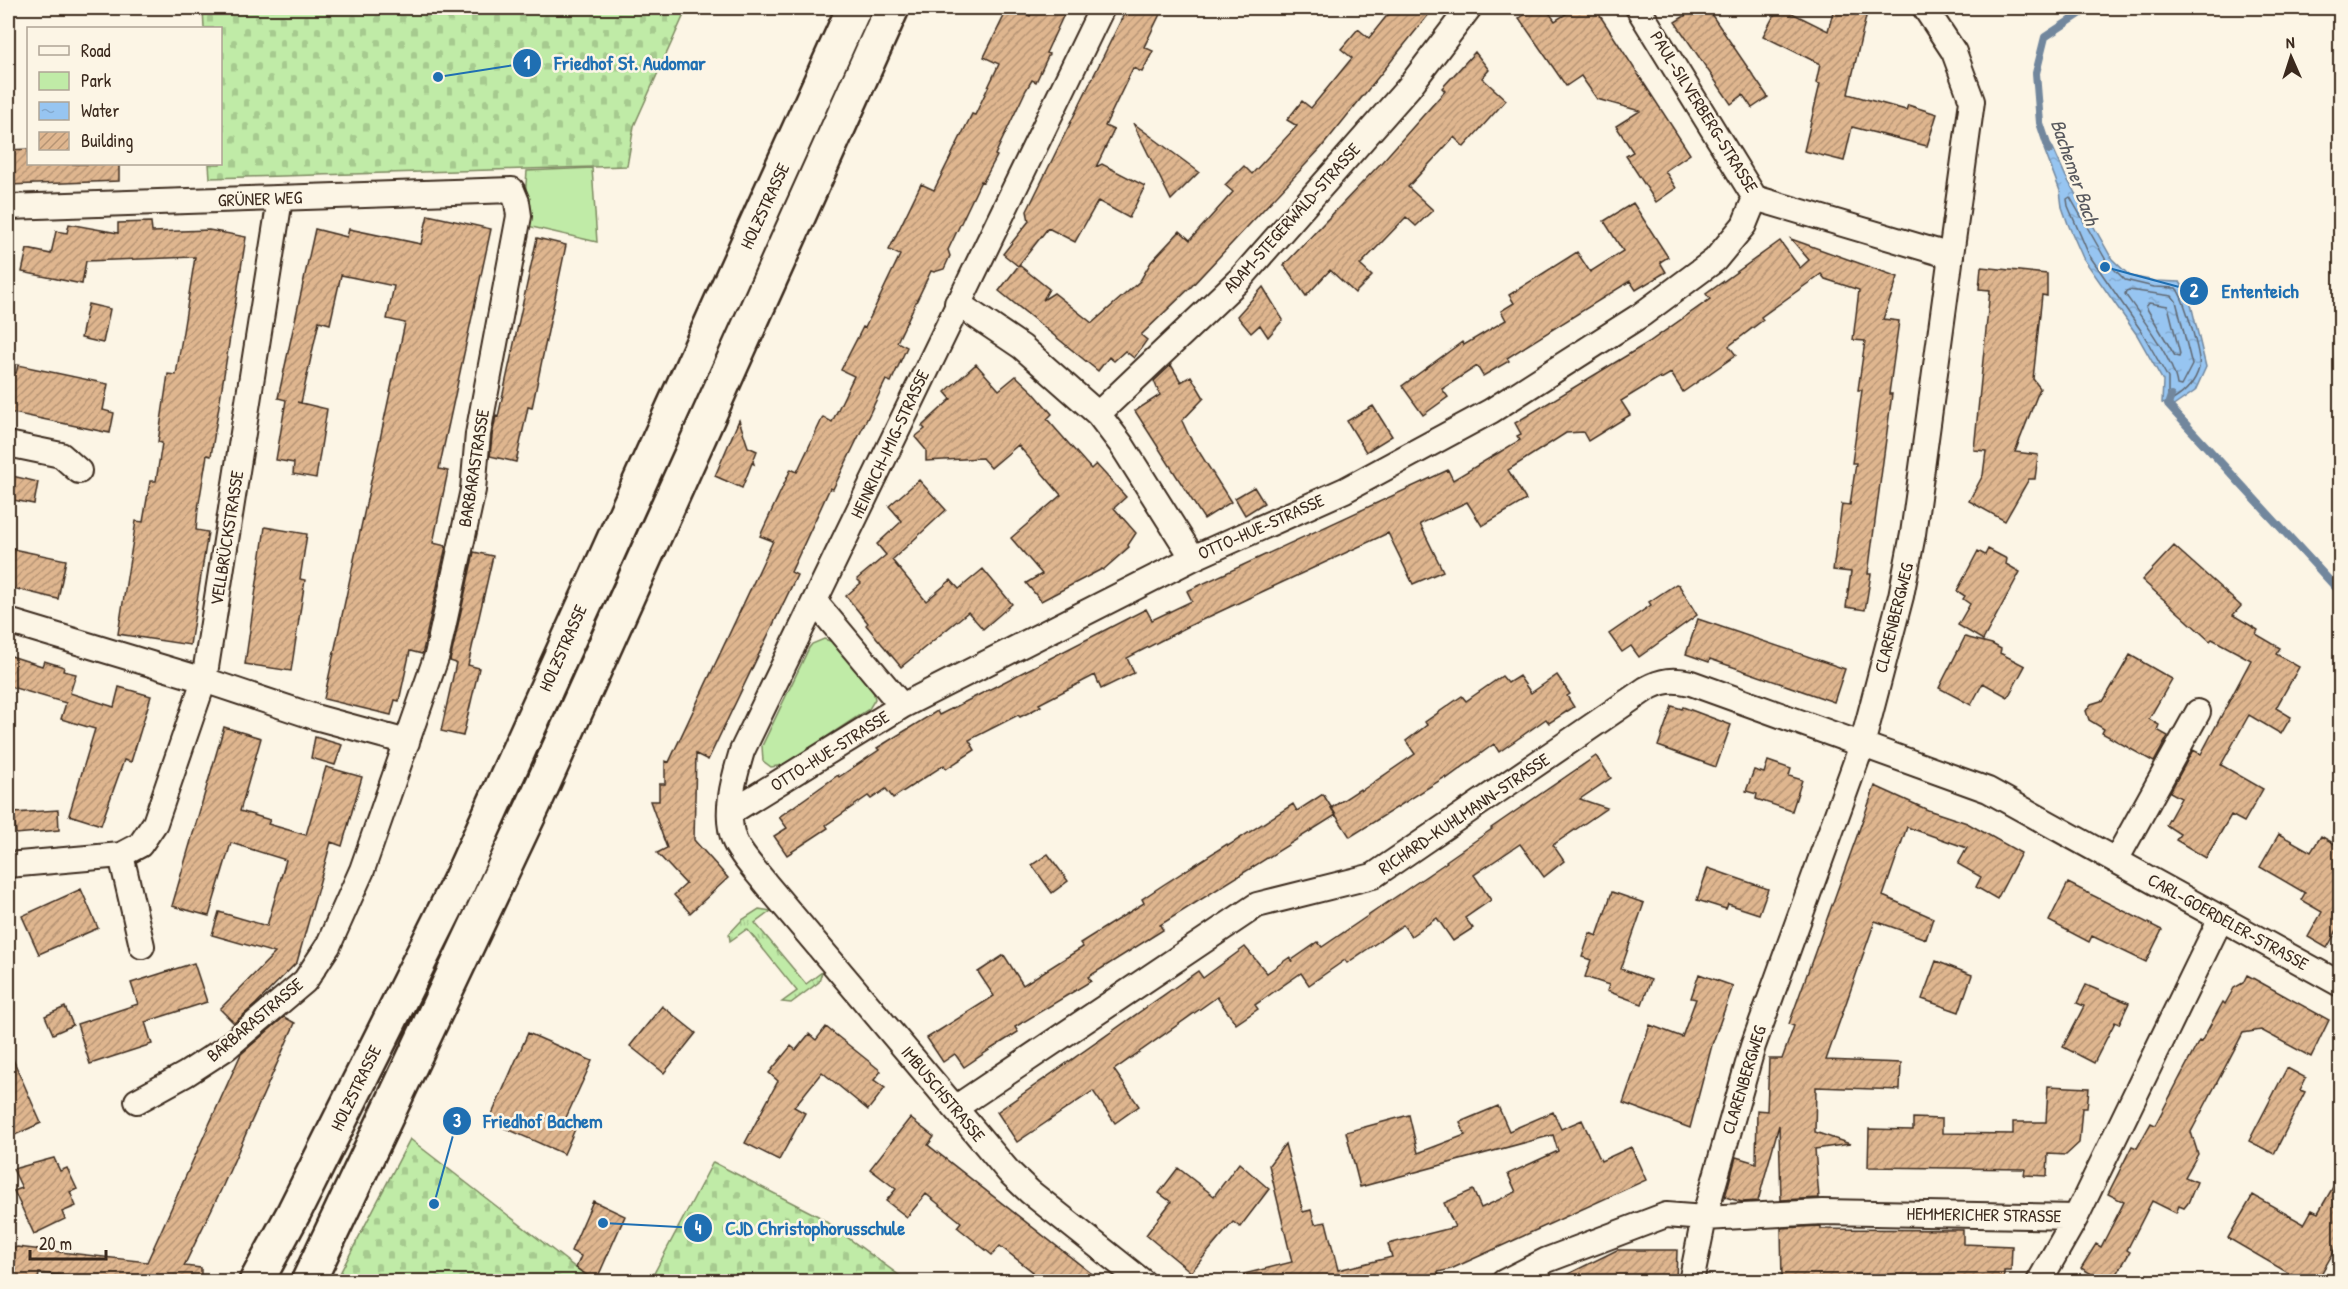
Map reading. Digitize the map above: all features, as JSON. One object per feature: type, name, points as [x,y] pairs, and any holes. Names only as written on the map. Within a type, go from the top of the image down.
[{"type":"main road","name":"HOLZSTRASSE","points":[[256,1281],[294,1212],[459,882],[608,547],[854,8]]},
{"type":"main road","name":"HOLZSTRASSE","points":[[308,1281],[534,804],[892,8]]},
{"type":"street","name":"HEINRICH-IMIG-STRASSE","points":[[766,884],[736,844],[732,830],[732,782],[742,751],[957,303],[1102,8]]},
{"type":"street","name":"ADAM-STEGERWALD-STRASSE","points":[[1098,414],[1240,279],[1410,87],[1469,8]]},
{"type":"street","name":"PAUL-SILVERBERG-STRASSE","points":[[1638,8],[1755,198],[1951,256]]},
{"type":"street","name":"CLARENBERGWEG","points":[[1691,1281],[1704,1218],[1753,1046],[1862,745],[1901,596],[1913,534],[1972,101],[1954,52],[1924,8]]},
{"type":"street","name":"GRÜNER WEG","points":[[8,207],[512,190]]},
{"type":"street","name":"BARBARASTRASSE","points":[[136,1101],[186,1074],[226,1048],[305,981],[328,946],[362,870],[437,655],[473,490],[478,434],[519,216],[518,202],[512,190]]},
{"type":"street","name":"OTTO-HUE-STRASSE","points":[[731,812],[902,706],[1192,558],[1345,490],[1491,411],[1631,322],[1715,260],[1744,225],[1755,198]]},
{"type":"street","name":"VELLBRÜCKSTRASSE","points":[[121,855],[140,845],[155,823],[204,680],[280,199]]},
{"type":"street","points":[[957,303],[1022,347],[1098,414],[1121,444],[1192,558]]},
{"type":"street","points":[[8,444],[61,455],[79,471]]},
{"type":"street","points":[[815,602],[902,706]]},
{"type":"street","points":[[8,621],[204,680],[315,717],[407,742]]},
{"type":"street","name":"RICHARD-KUHLMANN-STRASSE","points":[[955,1108],[1257,904],[1373,876],[1659,682],[1674,680],[1691,683],[1862,745]]},
{"type":"street","points":[[2116,860],[2198,712]]},
{"type":"street","name":"CARL-GOERDELER-STRASSE","points":[[1862,745],[1988,789],[2340,984]]},
{"type":"street","points":[[8,865],[121,855],[142,946]]},
{"type":"street","name":"IMBUSCHSTRASSE","points":[[766,884],[1008,1172],[1143,1281]]},
{"type":"street","name":"HEMMERICHER STRASSE","points":[[1504,1281],[1547,1260],[1666,1215],[1704,1218],[1822,1212],[2076,1217],[2221,918]]},
{"type":"street","points":[[2039,1281],[2076,1217]]},
{"type":"green space","points":[[203,8],[687,8],[634,126],[627,166],[210,178],[209,165],[222,165],[222,27],[204,27]]},
{"type":"green space","points":[[592,168],[597,242],[523,225],[527,171]]},
{"type":"green space","points":[[824,639],[833,642],[873,690],[875,699],[869,709],[784,765],[771,767],[763,761],[762,746],[809,648],[812,644]]},
{"type":"green space","points":[[759,909],[771,911],[755,923],[806,984],[822,972],[819,982],[791,1003],[782,1002],[797,991],[747,929],[730,941],[729,934],[742,920]]},
{"type":"green space","points":[[410,1139],[576,1268],[593,1281],[336,1281]]},
{"type":"green space","points":[[713,1162],[818,1216],[907,1281],[650,1281]]},
{"type":"water","points":[[2047,142],[2053,148],[2066,177],[2112,259],[2130,276],[2155,281],[2180,282],[2189,296],[2206,367],[2195,391],[2172,407],[2162,403],[2163,381],[2137,335],[2083,258],[2068,224],[2062,207],[2060,191],[2044,149]]},
{"type":"building","points":[[1008,8],[1030,16],[1034,8],[1067,8],[1046,53],[1049,54],[1036,82],[1032,80],[1026,90],[995,155],[997,156],[983,182],[981,181],[948,250],[950,256],[944,269],[931,271],[897,342],[907,347],[891,382],[886,380],[833,489],[830,488],[791,572],[797,575],[708,760],[696,754],[694,840],[728,878],[690,913],[674,895],[686,884],[657,853],[667,848],[650,801],[659,801],[659,784],[665,784],[665,761],[669,762],[773,541],[760,536],[791,469],[797,472],[823,417],[832,422],[854,376],[841,370],[863,327],[865,328],[900,255],[889,250],[921,184],[934,190],[972,114],[975,115],[999,64],[984,57]]},
{"type":"building","points":[[1127,8],[1163,8],[1144,47],[1153,51],[1142,72],[1133,68],[1105,126],[1114,130],[1096,167],[1102,164],[1145,186],[1129,218],[1098,201],[1075,242],[1048,228],[1018,266],[1003,254],[1029,221],[1027,211]]},
{"type":"building","points":[[1393,8],[1434,8],[1321,148],[1190,288],[1141,335],[1147,340],[1134,358],[1125,351],[1114,361],[1109,357],[1098,371],[999,291],[1019,265],[1049,289],[1043,300],[1054,293],[1092,323],[1140,281],[1151,262],[1180,231],[1190,240],[1233,192],[1225,185],[1244,166],[1252,174],[1297,126],[1287,120],[1302,101],[1311,108],[1352,58],[1341,49],[1358,29],[1369,38]]},
{"type":"building","points":[[1535,8],[1546,8],[1555,21],[1575,8],[1595,8],[1690,154],[1665,171],[1676,188],[1656,202],[1626,156],[1633,152],[1616,126],[1640,111],[1597,99],[1581,76],[1566,86],[1519,18]]},
{"type":"building","points":[[1697,8],[1707,8],[1768,97],[1752,108],[1743,95],[1731,104],[1675,22]]},
{"type":"building","points":[[1778,8],[1828,31],[1834,8],[1868,8],[1848,94],[1906,110],[1908,105],[1937,114],[1927,146],[1852,127],[1844,161],[1804,151],[1820,84],[1816,83],[1820,64],[1763,36]]},
{"type":"building","points":[[1475,52],[1489,70],[1482,78],[1506,100],[1464,147],[1454,137],[1408,187],[1433,210],[1416,226],[1406,217],[1360,265],[1372,276],[1355,293],[1330,270],[1306,296],[1284,265],[1381,163],[1445,91],[1442,88]]},
{"type":"building","points":[[1133,123],[1199,172],[1171,200]]},
{"type":"building","points":[[27,149],[27,165],[119,165],[119,181],[8,185],[8,150]]},
{"type":"building","points":[[1633,203],[1668,257],[1660,262],[1666,272],[1636,290],[1630,281],[1507,358],[1509,361],[1483,376],[1477,366],[1442,389],[1448,397],[1423,415],[1402,386],[1462,342],[1464,345],[1506,320],[1501,311],[1514,303],[1509,295],[1577,252],[1590,272],[1623,251],[1604,221]]},
{"type":"building","points":[[428,215],[491,229],[439,469],[448,471],[433,543],[446,546],[423,651],[422,654],[410,651],[399,701],[395,700],[391,715],[324,699],[405,323],[387,319],[394,286],[341,275],[330,324],[319,321],[301,403],[327,409],[316,478],[293,474],[294,463],[276,460],[286,400],[278,398],[315,229],[347,237],[349,229],[421,244]]},
{"type":"building","points":[[151,222],[152,232],[209,230],[246,237],[211,456],[207,455],[198,509],[196,530],[208,532],[190,645],[118,634],[136,521],[143,522],[150,481],[156,481],[162,443],[158,442],[168,374],[176,375],[195,257],[86,261],[82,284],[22,272],[27,249],[51,254],[56,231],[67,233],[69,224],[118,233],[118,223]]},
{"type":"building","points":[[537,238],[566,245],[532,408],[528,407],[516,462],[490,456],[496,416],[498,417]]},
{"type":"building","points":[[1791,239],[1898,277],[1883,319],[1899,321],[1865,610],[1846,607],[1851,572],[1833,570],[1842,504],[1850,505],[1856,463],[1852,463],[1862,390],[1858,390],[1865,341],[1853,340],[1859,290],[1825,279],[1821,274],[1761,317],[1763,320],[1729,346],[1736,355],[1683,392],[1671,373],[1661,379],[1660,377],[1621,401],[1630,415],[1588,441],[1583,432],[1566,433],[1508,470],[1526,500],[1482,526],[1467,502],[1420,524],[1443,571],[1413,584],[1388,533],[1189,626],[1127,658],[1134,673],[1101,689],[1095,675],[1039,704],[1041,706],[1030,712],[1020,717],[1018,715],[969,740],[975,750],[946,769],[944,765],[893,798],[886,789],[871,799],[868,796],[826,825],[828,828],[787,855],[774,836],[787,828],[779,817],[838,775],[839,777],[879,750],[877,748],[937,711],[939,715],[1146,609],[1152,620],[1192,601],[1187,591],[1448,470],[1453,480],[1520,440],[1517,436],[1521,434],[1515,423],[1649,342],[1710,299],[1706,294],[1780,241],[1800,268],[1809,260]]},
{"type":"building","points":[[1981,267],[2047,274],[2047,296],[2042,295],[2033,379],[2040,388],[2015,452],[2038,455],[2035,479],[2029,479],[2005,521],[1969,501],[1983,475],[1986,451],[1974,450],[1990,290],[1979,289]]},
{"type":"building","points":[[1263,287],[1283,320],[1268,337],[1260,325],[1251,333],[1237,316]]},
{"type":"building","points":[[88,304],[110,309],[103,343],[81,338]]},
{"type":"building","points":[[976,364],[999,390],[1016,376],[1033,392],[1052,414],[1047,419],[1091,469],[1096,464],[1126,497],[1114,508],[1136,533],[1129,547],[1103,570],[1041,601],[1026,583],[1042,574],[1011,538],[1061,495],[1018,445],[991,468],[982,458],[926,461],[926,450],[915,437],[925,429],[922,426],[951,399],[945,392]]},
{"type":"building","points":[[18,365],[108,384],[103,410],[114,413],[110,433],[8,412],[8,371],[16,373]]},
{"type":"building","points":[[1171,365],[1181,382],[1191,376],[1204,398],[1182,421],[1231,502],[1204,519],[1135,411],[1160,395],[1154,381]]},
{"type":"building","points":[[1373,406],[1392,436],[1366,452],[1347,421]]},
{"type":"building","points":[[739,420],[748,447],[757,451],[754,464],[752,463],[742,488],[715,476]]},
{"type":"building","points":[[8,475],[38,482],[34,504],[8,499]]},
{"type":"building","points":[[919,480],[946,510],[892,560],[926,601],[951,580],[959,589],[983,569],[1012,604],[983,629],[968,612],[901,667],[866,625],[868,623],[846,596],[861,583],[857,579],[886,555],[877,544],[902,521],[889,506]]},
{"type":"building","points":[[1254,487],[1264,503],[1245,515],[1235,498]]},
{"type":"building","points":[[265,527],[307,534],[300,579],[305,580],[291,671],[245,664]]},
{"type":"building","points":[[2174,546],[2241,606],[2233,615],[2258,630],[2256,634],[2280,648],[2276,654],[2299,667],[2276,708],[2291,717],[2281,734],[2249,715],[2221,765],[2263,789],[2244,822],[2231,815],[2206,858],[2176,840],[2180,834],[2166,825],[2181,798],[2170,792],[2193,750],[2201,754],[2251,660],[2212,639],[2210,641],[2142,580]]},
{"type":"building","points":[[8,548],[66,560],[58,599],[8,587]]},
{"type":"building","points":[[1988,549],[2007,559],[2006,564],[2020,572],[1983,640],[1958,625],[1970,604],[1963,599],[1965,596],[1957,591],[1978,551],[1985,555]]},
{"type":"building","points":[[474,552],[493,556],[468,665],[479,668],[463,736],[441,731],[456,663],[450,661]]},
{"type":"building","points":[[1676,584],[1679,585],[1697,615],[1639,657],[1631,646],[1622,652],[1609,634],[1651,605],[1649,602]]},
{"type":"building","points":[[1698,619],[1845,669],[1834,702],[1710,659],[1709,662],[1686,654]]},
{"type":"building","points":[[1965,637],[1992,644],[2001,649],[2000,653],[2025,666],[2008,697],[1983,683],[1971,705],[1939,688]]},
{"type":"building","points":[[8,655],[42,666],[44,661],[64,667],[63,671],[76,674],[70,693],[114,707],[119,687],[151,696],[131,762],[124,760],[101,825],[69,815],[95,729],[61,719],[66,703],[8,686]]},
{"type":"building","points":[[2130,655],[2172,679],[2149,719],[2159,725],[2157,730],[2168,736],[2154,762],[2102,733],[2104,729],[2089,720],[2086,711],[2091,704],[2104,700]]},
{"type":"building","points":[[1557,675],[1570,694],[1567,696],[1574,707],[1549,723],[1546,719],[1499,752],[1494,744],[1446,779],[1445,777],[1350,837],[1331,808],[1360,789],[1361,791],[1415,754],[1406,741],[1427,725],[1425,722],[1462,696],[1466,701],[1502,676],[1508,683],[1519,676],[1531,693]]},
{"type":"building","points":[[1672,706],[1682,709],[1683,707],[1731,725],[1716,767],[1658,746]]},
{"type":"building","points":[[224,727],[261,738],[240,811],[270,820],[268,824],[306,835],[326,767],[362,777],[342,846],[331,842],[297,962],[234,1023],[220,1009],[275,953],[212,935],[219,912],[267,926],[286,860],[231,843],[209,916],[172,906]]},
{"type":"building","points":[[315,737],[342,745],[335,765],[311,758]]},
{"type":"building","points":[[1596,756],[1611,778],[1580,799],[1607,808],[1553,845],[1564,861],[1544,877],[1520,844],[1474,875],[1491,900],[1465,918],[1473,928],[1453,941],[1437,918],[1411,936],[1403,925],[1347,963],[1345,960],[1309,985],[1301,973],[1255,1005],[1258,1009],[1236,1024],[1217,997],[1114,1070],[1139,1106],[1115,1123],[1093,1091],[1017,1142],[997,1112],[1198,971],[1203,978],[1245,947],[1267,973],[1290,957],[1293,962],[1292,960],[1318,942],[1322,947]]},
{"type":"building","points":[[1768,761],[1791,769],[1789,776],[1802,780],[1792,811],[1756,799],[1757,794],[1746,791],[1754,770],[1764,773]]},
{"type":"building","points":[[1875,786],[1928,810],[1967,823],[2021,853],[1997,899],[1976,887],[1981,877],[1958,864],[1967,848],[1907,827],[1883,896],[1933,918],[1926,939],[1875,921],[1826,1060],[1901,1063],[1900,1090],[1816,1087],[1815,1132],[1850,1144],[1815,1149],[1819,1198],[1781,1200],[1779,1125],[1758,1201],[1742,1202],[1725,1197],[1736,1157],[1756,1163],[1757,1110],[1767,1111],[1769,1059],[1782,1059],[1794,1026],[1789,1024]]},
{"type":"building","points":[[1323,794],[1336,815],[1160,925],[1163,930],[1088,977],[1091,981],[1015,1027],[1018,1032],[964,1067],[955,1054],[943,1062],[927,1038],[994,996],[978,972],[1004,955],[1023,985],[1083,947],[1080,943],[1144,903],[1142,899],[1227,844],[1228,846],[1293,804],[1297,811]]},
{"type":"building","points":[[58,810],[59,830],[16,834],[14,813]]},
{"type":"building","points":[[2279,834],[2311,852],[2321,836],[2340,847],[2340,925],[2327,948],[2308,937],[2322,912],[2301,900],[2305,893],[2260,867]]},
{"type":"building","points":[[1048,854],[1068,881],[1052,893],[1032,865]]},
{"type":"building","points":[[1708,868],[1768,889],[1759,914],[1728,904],[1726,909],[1697,900]]},
{"type":"building","points":[[2068,883],[2162,930],[2146,962],[2092,936],[2089,942],[2049,921]]},
{"type":"building","points":[[81,889],[98,928],[39,954],[22,916]]},
{"type":"building","points":[[1612,892],[1644,903],[1621,969],[1651,980],[1642,1004],[1607,991],[1609,985],[1585,977],[1591,960],[1582,957],[1590,933],[1597,936]]},
{"type":"building","points":[[1936,961],[1972,975],[1959,1012],[1922,999]]},
{"type":"building","points":[[194,963],[207,1002],[145,1022],[152,1044],[90,1064],[77,1024],[138,1004],[131,983]]},
{"type":"building","points":[[1699,974],[1733,986],[1712,1045],[1690,1128],[1623,1103],[1650,1025],[1682,1037],[1696,999],[1691,998]]},
{"type":"building","points":[[2247,975],[2329,1020],[2311,1057],[2261,1030],[2243,1033],[2191,1132],[2198,1154],[2185,1177],[2197,1182],[2188,1203],[2184,1208],[2179,1206],[2176,1213],[2152,1201],[2127,1250],[2130,1252],[2113,1281],[2104,1281],[2081,1268],[2096,1244],[2101,1247],[2124,1202],[2108,1194],[2132,1146],[2137,1148],[2151,1123],[2155,1125],[2199,1041],[2201,1042],[2223,1002],[2225,1004],[2234,988],[2243,983]]},
{"type":"building","points":[[2086,985],[2129,1003],[2119,1024],[2115,1022],[2094,1063],[2063,1047],[2084,1006],[2077,1003]]},
{"type":"building","points":[[662,1006],[696,1033],[664,1073],[630,1046]]},
{"type":"building","points":[[65,1007],[73,1025],[53,1034],[45,1016]]},
{"type":"building","points":[[284,1017],[295,1023],[221,1190],[184,1266],[201,1268],[201,1281],[116,1281],[39,1273],[38,1281],[8,1281],[8,1251],[17,1247],[147,1262],[241,1054]]},
{"type":"building","points":[[826,1027],[881,1071],[874,1080],[885,1088],[868,1110],[822,1072],[794,1107],[805,1113],[779,1160],[745,1143],[778,1081],[769,1073],[791,1046],[796,1050],[809,1034],[816,1040]]},
{"type":"building","points":[[528,1033],[592,1061],[564,1122],[576,1127],[564,1154],[489,1121]]},
{"type":"building","points":[[8,1048],[41,1123],[8,1138]]},
{"type":"building","points":[[2287,1068],[2306,1078],[2300,1090],[2305,1092],[2274,1154],[2249,1141]]},
{"type":"building","points":[[2048,1086],[2089,1088],[2087,1108],[2082,1108],[2079,1143],[2066,1155],[2048,1154],[2047,1176],[2024,1175],[2025,1169],[1868,1167],[1869,1129],[1913,1130],[1913,1118],[1942,1119],[1942,1133],[2013,1134],[2013,1122],[2046,1122]]},
{"type":"building","points":[[1498,1106],[1509,1131],[1553,1112],[1561,1129],[1582,1120],[1601,1161],[1631,1147],[1646,1180],[1451,1269],[1438,1272],[1440,1281],[1245,1281],[1244,1274],[1292,1262],[1269,1165],[1285,1144],[1303,1212],[1311,1210],[1315,1224],[1326,1222],[1338,1270],[1392,1257],[1388,1244],[1455,1227],[1444,1203],[1473,1190],[1481,1208],[1516,1192],[1508,1174],[1558,1151],[1553,1135],[1360,1187],[1346,1132],[1409,1115],[1418,1153],[1465,1135],[1460,1122]]},
{"type":"building","points":[[910,1118],[934,1137],[928,1145],[1101,1281],[1026,1281],[1033,1272],[1000,1246],[992,1255],[957,1227],[961,1222],[926,1194],[907,1217],[886,1201],[896,1189],[870,1169]]},
{"type":"building","points":[[54,1158],[60,1171],[67,1168],[77,1189],[70,1192],[76,1206],[62,1212],[65,1219],[34,1234],[14,1191],[22,1188],[13,1169]]},
{"type":"building","points":[[1239,1163],[1269,1189],[1240,1227],[1233,1222],[1191,1272],[1146,1235],[1171,1202],[1159,1193],[1178,1168],[1214,1196]]},
{"type":"building","points":[[2340,1175],[2340,1241],[2317,1281],[2302,1281],[2228,1238],[2253,1195],[2304,1224],[2312,1210],[2318,1213]]},
{"type":"building","points":[[593,1201],[625,1216],[596,1281],[576,1268],[581,1256],[571,1251]]},
{"type":"building","points":[[1821,1226],[1821,1229],[1963,1230],[1963,1244],[2012,1246],[2011,1271],[2004,1271],[2004,1280],[1996,1281],[1782,1281],[1781,1228]]},
{"type":"building","points":[[1617,1250],[1677,1250],[1676,1281],[1554,1281]]},
{"type":"waterway","name":"Bachemer Bach","points":[[2049,150],[2040,123],[2036,73],[2045,37],[2089,8]]},
{"type":"waterway","name":"Bachemer Bach","points":[[2171,396],[2168,405],[2340,592]]},
{"type":"place","name":"Friedhof St. Audomar","points":[[438,77]]},
{"type":"place","name":"Ententeich","points":[[2105,267]]},
{"type":"place","name":"Friedhof Bachem","points":[[434,1204]]},
{"type":"place","name":"CJD Christophorusschule","points":[[603,1223]]}]
